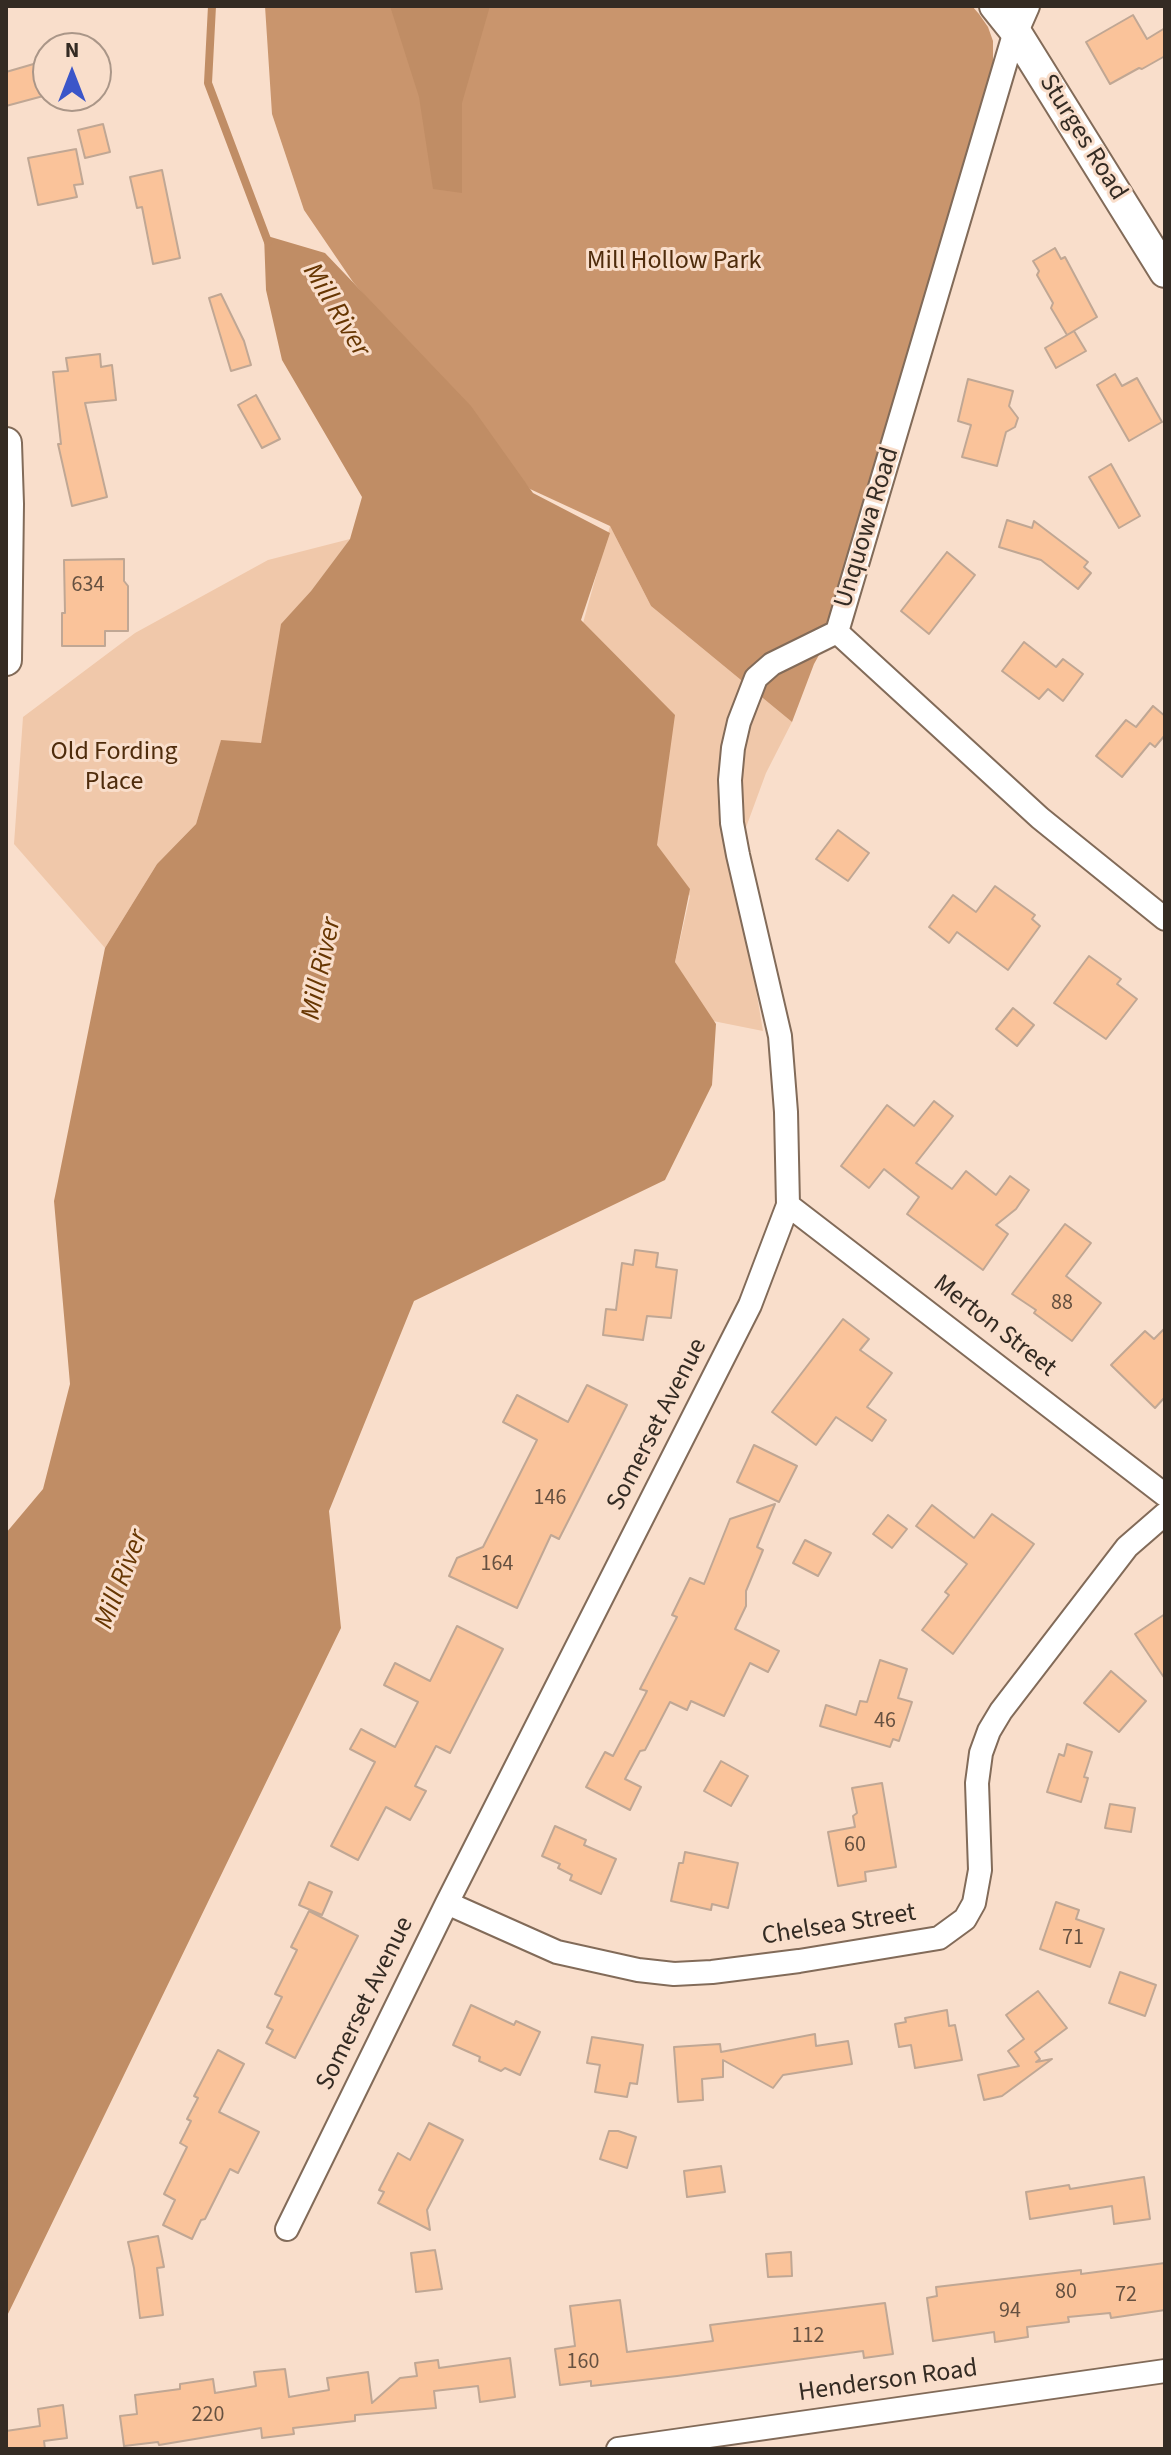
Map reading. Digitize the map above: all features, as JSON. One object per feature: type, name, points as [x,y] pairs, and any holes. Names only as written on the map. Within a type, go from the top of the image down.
[{"type":"main road","name":"Sturges Road","points":[[995,6],[1021,19],[1165,272]]},
{"type":"main road","points":[[6,443],[6,660]]},
{"type":"street","name":"Unquowa Road","points":[[1021,19],[837,632],[1040,818],[1165,919]]},
{"type":"street","name":"Somerset Avenue","points":[[287,2229],[447,1903],[750,1305],[788,1205],[780,1036],[732,823],[731,764],[739,722],[756,678],[772,664],[837,632]]},
{"type":"street","name":"Merton Street","points":[[788,1205],[1165,1495]]},
{"type":"street","name":"Chelsea Street","points":[[447,1903],[557,1952],[638,1970],[674,1974],[799,1961],[939,1938],[965,1919],[974,1903],[980,1870],[977,1783],[981,1753],[989,1731],[1001,1711],[1127,1547],[1165,1514]]},
{"type":"street","name":"Henderson Road","points":[[618,2449],[1165,2371]]},
{"type":"green space","name":"Mill Hollow Park","points":[[265,6],[972,6],[979,14],[993,41],[993,69],[850,599],[814,664],[792,722],[651,606],[610,526],[530,489],[353,282],[304,210],[272,114]]},
{"type":"green space","points":[[610,526],[651,606],[792,722],[766,773],[734,860],[763,1031],[708,1020],[675,962],[690,896],[653,842],[583,623]]},
{"type":"green space","name":"Old Fording Place","points":[[350,539],[282,624],[261,743],[221,741],[196,824],[157,864],[105,948],[14,844],[23,717],[135,633],[268,560]]},
{"type":"water","points":[[390,6],[490,6],[462,103],[462,193],[433,189],[419,97]]},
{"type":"water","points":[[264,235],[325,253],[471,406],[533,493],[610,533],[581,620],[675,715],[657,845],[690,889],[675,962],[716,1024],[712,1085],[665,1180],[414,1301],[329,1511],[341,1628],[6,2318],[6,1533],[43,1489],[70,1384],[54,1201],[105,948],[157,864],[196,824],[221,740],[261,743],[281,624],[311,591],[350,539],[362,497],[282,360],[266,290]]},
{"type":"building","points":[[1133,15],[1147,39],[1165,28],[1165,56],[1110,84],[1086,42]]},
{"type":"building","points":[[32,64],[32,99],[6,106],[6,72]]},
{"type":"building","points":[[103,124],[110,152],[85,158],[78,130]]},
{"type":"building","points":[[76,149],[83,184],[74,185],[77,197],[38,205],[28,158]]},
{"type":"building","points":[[162,170],[180,258],[153,264],[142,207],[137,208],[130,177]]},
{"type":"building","points":[[1055,248],[1061,259],[1065,257],[1097,317],[1067,335],[1051,308],[1053,303],[1037,275],[1039,271],[1033,261]]},
{"type":"building","points":[[221,294],[244,341],[251,365],[231,371],[209,298]]},
{"type":"building","points":[[1074,331],[1086,351],[1056,368],[1045,348]]},
{"type":"building","points":[[100,354],[101,367],[112,365],[116,400],[85,403],[107,497],[72,506],[58,444],[61,444],[53,372],[68,371],[66,358]]},
{"type":"building","points":[[1115,374],[1122,386],[1137,378],[1162,422],[1129,441],[1097,385]]},
{"type":"building","points":[[968,379],[1013,391],[1009,406],[1018,418],[1015,427],[1006,432],[997,466],[962,457],[971,425],[958,421]]},
{"type":"building","points":[[256,395],[280,439],[262,448],[238,405]]},
{"type":"building","points":[[1111,464],[1140,516],[1119,528],[1089,477]]},
{"type":"building","points":[[1007,520],[1032,528],[1034,521],[1088,562],[1084,567],[1091,573],[1078,589],[1041,560],[999,547]]},
{"type":"building","points":[[947,552],[975,575],[929,634],[901,611]]},
{"type":"building","points":[[124,559],[124,581],[128,586],[128,631],[105,631],[105,646],[62,646],[64,560]]},
{"type":"building","points":[[1024,642],[1056,667],[1063,659],[1083,674],[1063,701],[1048,689],[1039,699],[1002,671]]},
{"type":"building","points":[[1153,706],[1165,716],[1165,735],[1155,747],[1150,743],[1122,777],[1096,756],[1126,720],[1136,727]]},
{"type":"building","points":[[838,830],[869,853],[848,881],[816,859]]},
{"type":"building","points":[[995,886],[1035,915],[1032,919],[1040,926],[1008,970],[957,932],[949,943],[929,927],[953,895],[976,912]]},
{"type":"building","points":[[1089,956],[1121,979],[1117,984],[1137,999],[1106,1039],[1054,1003]]},
{"type":"building","points":[[1013,1008],[1034,1025],[1017,1046],[996,1029]]},
{"type":"building","points":[[934,1101],[953,1116],[916,1163],[952,1189],[966,1171],[996,1195],[1010,1176],[1029,1190],[1016,1209],[996,1225],[1008,1234],[983,1270],[907,1214],[919,1197],[884,1169],[869,1188],[841,1166],[887,1105],[914,1126]]},
{"type":"building","points":[[1065,1224],[1091,1243],[1066,1276],[1101,1303],[1072,1341],[1012,1294]]},
{"type":"building","points":[[635,1250],[658,1253],[656,1267],[677,1270],[671,1318],[647,1316],[643,1340],[603,1335],[606,1309],[616,1310],[622,1263],[633,1265]]},
{"type":"building","points":[[843,1319],[869,1339],[860,1350],[892,1373],[867,1407],[886,1420],[872,1441],[836,1417],[816,1445],[772,1412]]},
{"type":"building","points":[[1165,1328],[1165,1397],[1155,1408],[1111,1365],[1145,1331],[1154,1339]]},
{"type":"building","points":[[587,1385],[627,1405],[559,1539],[551,1535],[517,1608],[449,1576],[457,1558],[483,1547],[537,1440],[503,1422],[517,1395],[568,1422]]},
{"type":"building","points":[[754,1445],[797,1466],[779,1502],[737,1482]]},
{"type":"building","points":[[775,1504],[757,1547],[763,1550],[746,1591],[746,1606],[735,1629],[779,1651],[768,1672],[750,1663],[724,1716],[691,1701],[687,1710],[670,1702],[645,1750],[640,1751],[625,1779],[641,1787],[630,1810],[586,1787],[605,1752],[613,1756],[647,1691],[640,1689],[677,1617],[672,1615],[690,1578],[704,1584],[730,1519]]},
{"type":"building","points":[[932,1505],[974,1538],[992,1514],[1034,1544],[953,1654],[922,1630],[949,1595],[945,1592],[967,1564],[916,1526]]},
{"type":"building","points":[[888,1515],[907,1529],[892,1548],[873,1534]]},
{"type":"building","points":[[805,1540],[831,1553],[818,1576],[793,1563]]},
{"type":"building","points":[[1165,1614],[1165,1679],[1135,1634]]},
{"type":"building","points":[[457,1626],[503,1649],[450,1753],[436,1746],[415,1786],[426,1791],[410,1820],[386,1807],[358,1860],[331,1846],[375,1762],[350,1749],[361,1729],[395,1747],[418,1702],[384,1685],[395,1663],[430,1681]]},
{"type":"building","points":[[880,1660],[907,1669],[898,1698],[912,1702],[899,1741],[893,1739],[890,1747],[820,1726],[826,1705],[856,1715],[860,1701],[867,1702]]},
{"type":"building","points":[[1111,1671],[1146,1701],[1119,1732],[1084,1703]]},
{"type":"building","points":[[1067,1744],[1092,1752],[1084,1777],[1088,1778],[1081,1802],[1047,1792],[1059,1754],[1064,1756]]},
{"type":"building","points":[[721,1761],[748,1776],[731,1806],[704,1791]]},
{"type":"building","points":[[882,1783],[896,1867],[865,1872],[866,1881],[838,1886],[828,1832],[855,1827],[853,1816],[857,1813],[852,1788]]},
{"type":"building","points":[[1110,1804],[1135,1808],[1131,1832],[1105,1828]]},
{"type":"building","points":[[555,1826],[586,1840],[584,1845],[616,1859],[601,1894],[570,1880],[572,1875],[558,1868],[560,1864],[542,1856]]},
{"type":"building","points":[[685,1852],[738,1863],[728,1908],[712,1904],[711,1910],[671,1901],[679,1863],[683,1863]]},
{"type":"building","points":[[309,1882],[332,1892],[322,1915],[299,1905]]},
{"type":"building","points":[[1056,1902],[1079,1910],[1076,1919],[1104,1929],[1090,1967],[1040,1949]]},
{"type":"building","points":[[309,1911],[358,1936],[295,2058],[266,2043],[273,2030],[267,2027],[282,1997],[275,1994],[297,1950],[291,1947]]},
{"type":"building","points":[[1120,1972],[1156,1985],[1145,2016],[1109,2003]]},
{"type":"building","points":[[1038,1991],[1067,2028],[1035,2052],[1040,2059],[1036,2062],[1052,2059],[1002,2096],[984,2100],[978,2075],[1019,2066],[1008,2051],[1024,2039],[1006,2015]]},
{"type":"building","points":[[471,2005],[514,2025],[516,2021],[540,2032],[520,2075],[505,2068],[501,2071],[453,2045]]},
{"type":"building","points":[[947,2010],[949,2026],[955,2025],[962,2060],[915,2068],[911,2045],[899,2047],[895,2024],[906,2022],[905,2018]]},
{"type":"building","points":[[815,2034],[816,2046],[848,2041],[852,2064],[783,2075],[773,2088],[723,2060],[723,2077],[702,2079],[703,2100],[678,2102],[674,2047],[720,2044],[721,2052]]},
{"type":"building","points":[[592,2037],[643,2045],[637,2084],[630,2083],[627,2097],[595,2092],[600,2065],[587,2063]]},
{"type":"building","points":[[218,2050],[244,2064],[219,2112],[259,2132],[238,2173],[230,2169],[192,2239],[163,2225],[175,2200],[164,2194],[187,2147],[180,2143],[191,2121],[187,2119],[198,2098],[194,2096]]},
{"type":"building","points":[[429,2123],[463,2140],[427,2210],[430,2230],[378,2203],[384,2192],[379,2190],[398,2153],[410,2160]]},
{"type":"building","points":[[609,2131],[636,2137],[627,2168],[600,2159]]},
{"type":"building","points":[[721,2166],[725,2192],[687,2197],[684,2171]]},
{"type":"building","points":[[1144,2177],[1150,2219],[1114,2224],[1112,2206],[1030,2219],[1026,2192],[1069,2185],[1070,2189]]},
{"type":"building","points":[[158,2236],[164,2267],[157,2268],[163,2315],[140,2318],[128,2242]]},
{"type":"building","points":[[435,2250],[442,2289],[416,2292],[411,2253]]},
{"type":"building","points":[[791,2252],[792,2276],[768,2277],[766,2254]]},
{"type":"building","points":[[1165,2263],[1165,2310],[1111,2318],[1110,2313],[1068,2317],[1069,2322],[1027,2327],[1028,2337],[995,2342],[994,2332],[933,2341],[927,2298],[937,2296],[936,2287]]},
{"type":"building","points":[[620,2300],[627,2352],[713,2341],[710,2325],[885,2303],[893,2354],[864,2358],[863,2351],[591,2386],[591,2381],[560,2385],[555,2349],[575,2346],[570,2306]]},
{"type":"building","points":[[510,2358],[515,2397],[480,2402],[478,2386],[434,2391],[436,2408],[355,2415],[355,2421],[293,2428],[294,2434],[262,2438],[261,2428],[159,2445],[158,2442],[124,2446],[120,2416],[137,2414],[135,2395],[180,2389],[180,2384],[213,2379],[215,2393],[256,2386],[254,2372],[285,2369],[289,2397],[329,2390],[327,2378],[368,2372],[372,2403],[400,2378],[417,2376],[415,2363],[438,2360],[439,2368]]},
{"type":"building","points":[[63,2405],[67,2438],[44,2441],[45,2449],[6,2449],[6,2431],[40,2426],[38,2409]]},
{"type":"waterway","name":"Mill River","points":[[212,6],[208,83],[268,242]]}]
